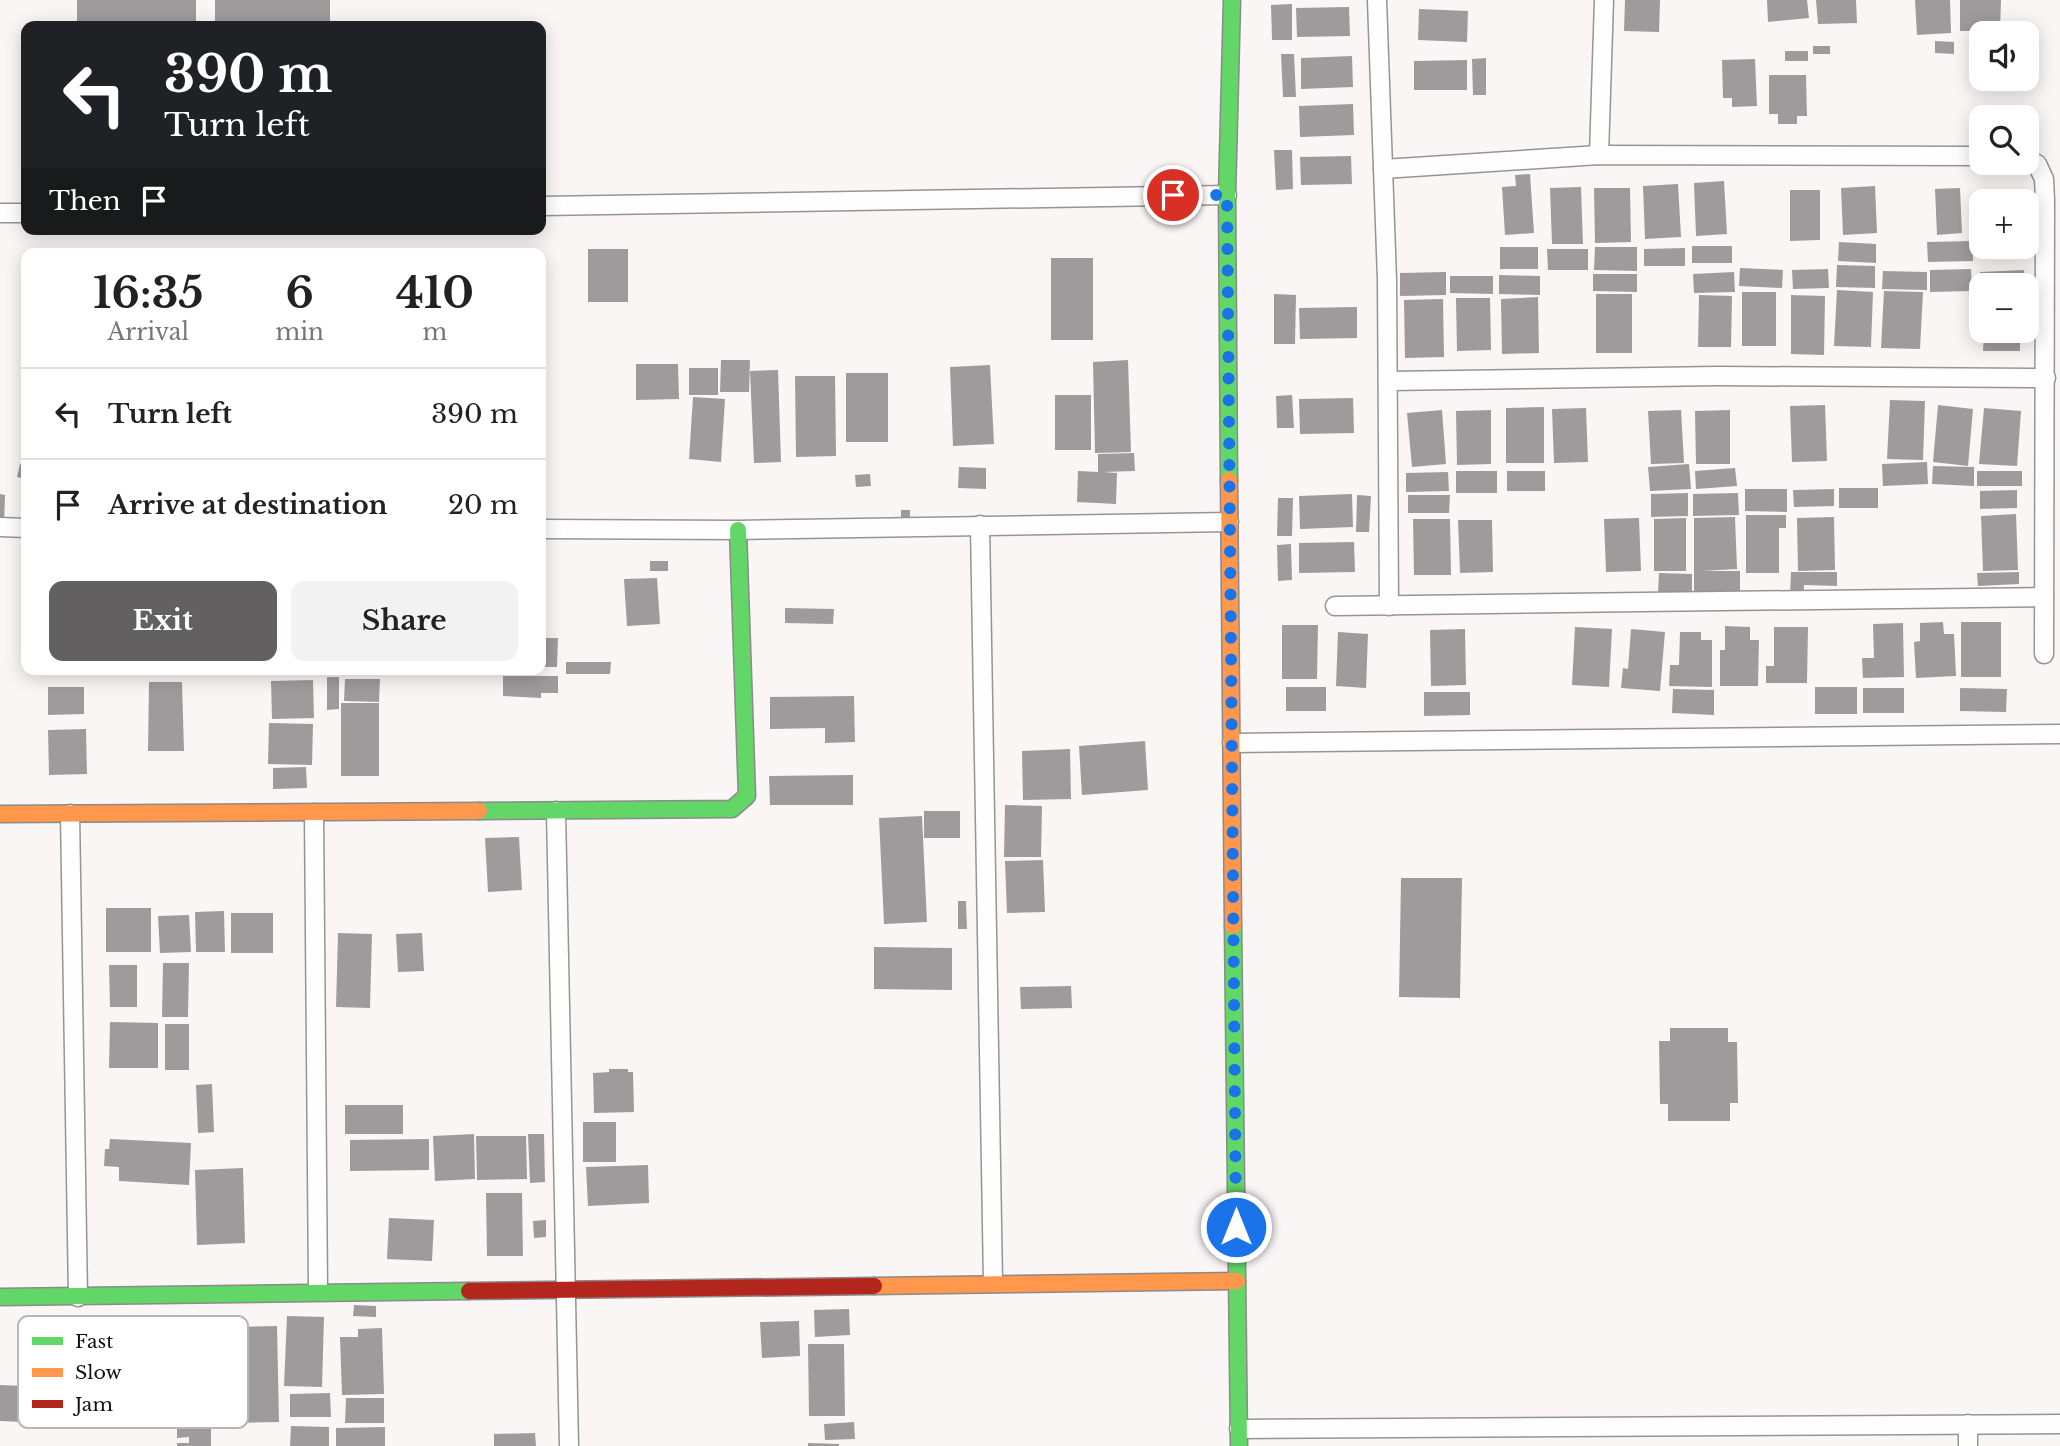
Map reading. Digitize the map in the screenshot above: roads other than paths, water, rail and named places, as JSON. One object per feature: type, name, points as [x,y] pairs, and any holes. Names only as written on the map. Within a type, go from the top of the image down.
[{"type":"street","points":[[1232,0],[1227,195],[1228,522],[1239,1437],[2060,1424]]},
{"type":"street","points":[[1377,0],[1388,381],[1390,606]]},
{"type":"street","points":[[1599,155],[1604,0]]},
{"type":"street","points":[[1383,169],[1599,155],[1969,156]]},
{"type":"street","points":[[2039,168],[2044,179],[2044,654]]},
{"type":"street","points":[[546,206],[1227,195]]},
{"type":"street","points":[[0,213],[21,212]]},
{"type":"street","points":[[1388,381],[1718,376],[2046,378]]},
{"type":"street","points":[[546,529],[738,530],[1228,522]]},
{"type":"street","points":[[980,525],[993,1283]]},
{"type":"street","points":[[0,527],[21,528]]},
{"type":"street","points":[[0,814],[724,811],[739,806],[747,796],[738,530]]},
{"type":"street","points":[[1335,607],[2045,597]]},
{"type":"street","points":[[1232,743],[2060,734]]},
{"type":"street","points":[[556,811],[569,1446]]},
{"type":"street","points":[[314,813],[318,1291]]},
{"type":"street","points":[[70,814],[78,1297]]},
{"type":"street","points":[[0,1297],[1237,1281]]},
{"type":"street","points":[[1968,1424],[1968,1446]]}]
